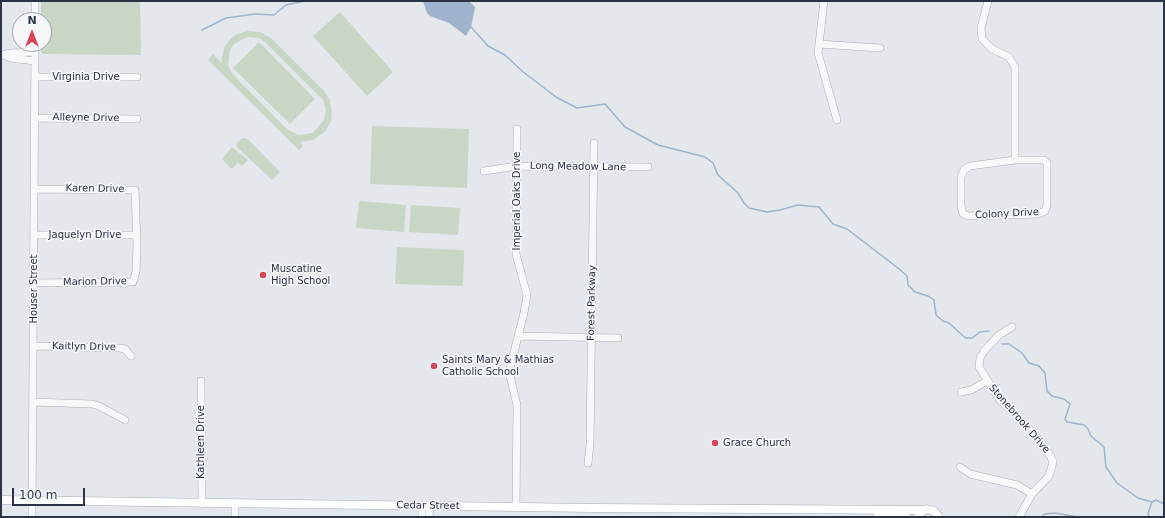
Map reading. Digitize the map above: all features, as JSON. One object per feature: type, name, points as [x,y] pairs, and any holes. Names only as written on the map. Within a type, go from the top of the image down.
[{"type":"main road","name":"Cedar Street","points":[[1,500],[202,504],[856,511],[862,509],[924,510]]},
{"type":"main road","points":[[918,517],[924,510],[931,510],[939,517]]},
{"type":"main road","name":"Cedar Street","points":[[856,511],[862,514],[906,517]]},
{"type":"street","points":[[35,1],[35,12]]},
{"type":"street","points":[[824,1],[819,44],[819,60],[832,96],[837,120]]},
{"type":"street","points":[[988,1],[981,28],[982,39],[992,49],[1009,58],[1015,67],[1015,160]]},
{"type":"street","points":[[819,44],[880,48]]},
{"type":"street","points":[[3,56],[11,53],[35,52]]},
{"type":"street","name":"Houser Street","points":[[32,517],[35,52]]},
{"type":"street","points":[[3,56],[35,61]]},
{"type":"street","name":"Virginia Drive","points":[[35,77],[137,77]]},
{"type":"street","name":"Alleyne Drive","points":[[35,118],[137,118]]},
{"type":"street","name":"Imperial Oaks Drive","points":[[516,507],[517,405],[509,372],[527,295],[516,254],[517,129]]},
{"type":"street","name":"Forest Parkway","points":[[588,463],[590,444],[594,143]]},
{"type":"street","name":"Colony Drive","points":[[1015,160],[1044,160],[1047,163],[1047,205],[1045,211],[1038,214],[968,216],[962,214],[961,177],[964,170],[970,166],[1015,160]]},
{"type":"street","name":"Long Meadow Lane","points":[[484,171],[517,166],[648,167]]},
{"type":"street","name":"Karen Drive","points":[[34,189],[135,190],[136,235]]},
{"type":"street","name":"Jaquelyn Drive","points":[[34,235],[136,235]]},
{"type":"street","name":"Marion Drive","points":[[34,283],[133,282],[136,272],[136,235]]},
{"type":"street","name":"Stonebrook Drive","points":[[1012,327],[999,335],[980,358],[979,367],[986,381],[1011,413],[1037,437],[1051,458],[1051,472],[1032,494],[1019,517]]},
{"type":"street","points":[[518,336],[618,338]]},
{"type":"street","name":"Kaitlyn Drive","points":[[34,346],[119,348],[125,349],[131,356]]},
{"type":"street","name":"Kathleen Drive","points":[[201,381],[202,504]]},
{"type":"street","points":[[961,392],[971,390],[986,381]]},
{"type":"street","points":[[33,402],[92,404],[125,420]]},
{"type":"street","points":[[960,467],[970,474],[1014,484],[1032,494]]},
{"type":"street","points":[[235,504],[235,517]]},
{"type":"street","points":[[422,517],[426,506]]},
{"type":"street","points":[[426,506],[428,517]]},
{"type":"green space","points":[[41,1],[140,1],[141,55],[43,54],[41,52],[52,52],[52,12],[41,12]]},
{"type":"green space","points":[[340,12],[393,72],[367,96],[313,36]]},
{"type":"green space","points":[[248,31],[260,32],[271,38],[324,91],[330,100],[332,118],[326,131],[313,140],[300,142],[303,146],[299,150],[208,60],[213,54],[221,63],[224,48],[231,38],[237,34]],"holes":[[[247,37],[259,38],[265,42],[323,100],[326,109],[324,120],[313,133],[298,135],[287,129],[233,75],[228,65],[230,50],[234,44]]]},
{"type":"green space","points":[[259,42],[315,99],[290,124],[233,68]]},
{"type":"green space","points":[[372,126],[469,129],[467,188],[370,184]]},
{"type":"green space","points":[[242,138],[248,139],[280,172],[272,180],[237,147],[236,144]]},
{"type":"green space","points":[[232,147],[248,160],[242,166],[238,162],[232,169],[222,159]]},
{"type":"green space","points":[[359,201],[406,205],[404,232],[356,228]]},
{"type":"green space","points":[[411,205],[460,208],[458,235],[409,232]]},
{"type":"green space","points":[[397,247],[464,250],[463,286],[395,284]]},
{"type":"water","points":[[423,1],[470,2],[475,7],[471,27],[466,36],[449,23],[430,16],[427,13]]},
{"type":"waterway","points":[[202,30],[226,18],[255,14],[274,15],[286,5],[305,1]]},
{"type":"waterway","points":[[471,27],[488,46],[505,55],[522,71],[556,97],[577,108],[605,104],[625,127],[658,145],[705,157],[713,163],[718,175],[738,193],[749,208],[767,212],[798,205],[819,207],[833,224],[847,229],[898,268],[907,276],[908,285],[915,292],[928,296],[934,300],[936,315],[943,321],[949,323],[966,338],[972,338],[980,332],[989,331]]},
{"type":"waterway","points":[[1002,344],[1009,344],[1022,353],[1029,363],[1039,366],[1045,373],[1047,391],[1052,396],[1064,399],[1070,404],[1065,419],[1067,422],[1084,425],[1088,429],[1091,436],[1104,447],[1106,467],[1117,483],[1138,498],[1152,502],[1156,500],[1164,504]]},
{"type":"waterway","points":[[1149,517],[1148,513],[1152,502]]},
{"type":"waterway","points":[[1041,517],[1045,514],[1055,513],[1078,517]]},
{"type":"place","name":"Muscatine High School","points":[[263,275]]},
{"type":"place","name":"Saints Mary & Mathias Catholic School","points":[[434,366]]},
{"type":"place","name":"Grace Church","points":[[715,443]]}]
